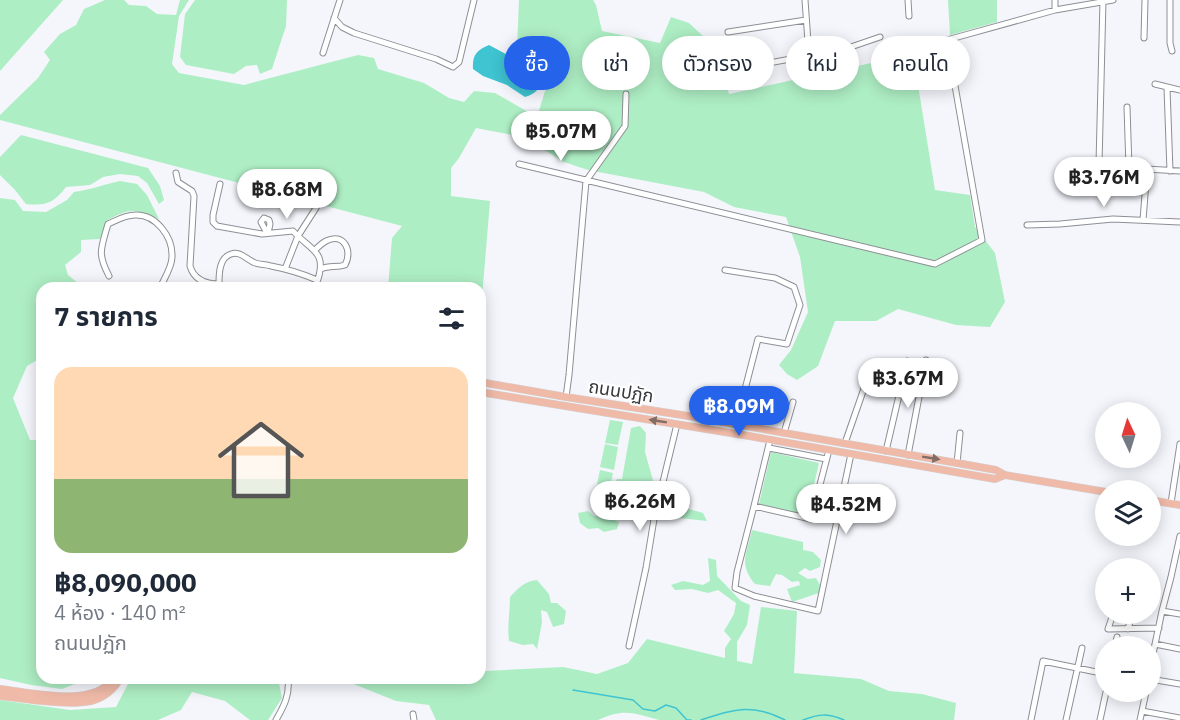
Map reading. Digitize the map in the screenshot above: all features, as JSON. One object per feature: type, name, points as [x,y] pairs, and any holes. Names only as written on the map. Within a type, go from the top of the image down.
[{"type":"main road","name":"ถนนปฏัก","points":[[486,383],[736,424],[996,470],[1005,475],[1095,490]]},
{"type":"main road","name":"ถนนปฏัก","points":[[486,393],[677,424],[769,444],[829,450],[994,478],[1005,475]]},
{"type":"main road","points":[[548,403],[549,394]]},
{"type":"main road","points":[[1161,502],[1180,505]]},
{"type":"main road","points":[[0,689],[56,695],[81,695],[90,694],[108,684]]},
{"type":"main road","points":[[0,696],[61,702],[90,701],[110,692],[118,684]]},
{"type":"street","points":[[323,53],[340,0]]},
{"type":"street","points":[[334,18],[342,27],[354,33],[436,59],[453,67],[459,62],[474,0]]},
{"type":"street","points":[[805,0],[807,36]]},
{"type":"street","points":[[908,0],[909,16]]},
{"type":"street","points":[[1055,0],[1055,10]]},
{"type":"street","points":[[961,36],[1055,10],[1113,0]]},
{"type":"street","points":[[1144,38],[1145,0]]},
{"type":"street","points":[[1170,0],[1172,51]]},
{"type":"street","points":[[1103,1],[1099,164],[1180,171]]},
{"type":"street","points":[[728,32],[806,20]]},
{"type":"street","points":[[1155,84],[1180,90]]},
{"type":"street","points":[[1167,88],[1170,171]]},
{"type":"street","points":[[519,164],[935,264],[982,240],[956,90]]},
{"type":"street","points":[[566,397],[586,181],[625,126],[626,94]]},
{"type":"street","points":[[1127,107],[1129,168]]},
{"type":"street","points":[[1143,219],[1147,169]]},
{"type":"street","points":[[176,172],[178,182],[192,191],[194,196],[190,266],[192,273],[205,282]]},
{"type":"street","points":[[220,184],[213,222],[217,225],[262,234],[293,231],[315,250],[321,259],[318,282]]},
{"type":"street","points":[[285,269],[298,236],[316,208]]},
{"type":"street","points":[[109,276],[101,262],[101,248],[108,225],[124,217],[137,214],[151,219],[163,228],[171,244],[172,259],[162,282]]},
{"type":"street","points":[[1027,225],[1060,225],[1113,219],[1180,222]]},
{"type":"street","points":[[315,250],[331,239],[339,239],[346,243],[349,250],[345,265],[330,266],[321,270]]},
{"type":"street","points":[[219,282],[221,265],[227,256],[232,254],[243,255],[253,262],[301,274],[317,282]]},
{"type":"street","points":[[725,270],[775,278],[794,287],[800,305],[787,344],[758,339],[736,424]]},
{"type":"street","points":[[908,455],[926,360]]},
{"type":"street","points":[[886,451],[907,361]]},
{"type":"street","points":[[844,443],[868,377]]},
{"type":"street","points":[[784,433],[793,402]]},
{"type":"street","points":[[629,646],[654,519],[677,424]]},
{"type":"street","points":[[957,463],[960,433]]},
{"type":"street","points":[[826,459],[769,444],[735,588],[754,596],[818,610],[851,454]]},
{"type":"street","points":[[1171,503],[1180,444]]},
{"type":"street","points":[[754,506],[811,519],[829,450]]},
{"type":"street","points":[[1157,636],[1180,536]]},
{"type":"street","points":[[1171,577],[1180,579]]},
{"type":"street","points":[[1162,611],[1180,614]]},
{"type":"street","points":[[1110,624],[1108,629],[1159,628]]},
{"type":"street","points":[[1128,629],[1129,624]]},
{"type":"street","points":[[1161,645],[1180,649]]},
{"type":"street","points":[[1066,720],[1082,648]]},
{"type":"street","points":[[1030,720],[1043,661],[1095,672]]},
{"type":"street","points":[[1161,681],[1180,684]]},
{"type":"street","points":[[276,720],[286,701],[289,684]]},
{"type":"street","points":[[1100,720],[1104,702]]},
{"type":"street","points":[[1140,720],[1144,702]]},
{"type":"street","points":[[1142,711],[1180,718]]},
{"type":"green space","points":[[0,0],[63,0],[0,71]]},
{"type":"green space","points":[[105,0],[124,0],[129,5],[146,6],[157,14],[176,15],[180,0],[189,0],[179,16],[172,64],[179,73],[244,85],[358,55],[374,58],[378,69],[424,83],[449,98],[464,102],[474,91],[495,93],[537,117],[545,90],[570,90],[570,36],[518,36],[519,0],[593,0],[602,31],[626,36],[582,36],[582,90],[650,90],[650,41],[660,43],[662,38],[662,90],[728,90],[729,94],[747,90],[774,90],[774,84],[786,82],[786,90],[859,90],[859,66],[871,63],[871,90],[919,90],[935,190],[970,195],[975,227],[995,253],[1005,302],[990,327],[956,325],[898,309],[876,321],[835,321],[818,366],[797,380],[779,365],[791,350],[808,312],[800,257],[786,217],[734,207],[704,192],[588,170],[564,162],[523,137],[476,128],[451,168],[451,196],[490,201],[483,282],[388,282],[392,238],[402,226],[0,120],[0,115],[38,78],[50,60],[44,52],[60,34],[76,25],[84,9]]},
{"type":"green space","points":[[195,0],[287,0],[286,26],[272,69],[260,74],[257,65],[246,66],[234,74],[186,65],[180,57],[185,14]]},
{"type":"green space","points":[[948,0],[997,0],[997,22],[950,35]]},
{"type":"green space","points":[[671,17],[689,23],[703,36],[663,36]]},
{"type":"green space","points":[[21,135],[148,168],[160,186],[164,200],[159,204],[147,183],[138,176],[120,174],[103,177],[90,185],[66,187],[58,197],[49,202],[26,204],[0,175],[0,157]]},
{"type":"green space","points":[[120,181],[137,184],[147,195],[159,219],[132,211],[106,221],[100,239],[81,240],[81,252],[65,265],[68,275],[77,282],[36,282],[36,361],[27,366],[13,398],[30,440],[36,440],[36,684],[75,684],[62,689],[0,678],[0,198],[15,200],[23,211],[46,212],[67,200],[74,192]]},
{"type":"green space","points":[[610,420],[623,422],[618,445],[605,443]]},
{"type":"green space","points":[[640,426],[646,433],[645,452],[656,491],[645,508],[629,509],[614,501],[614,484],[617,479],[622,479],[631,428]]},
{"type":"green space","points":[[605,444],[618,447],[614,470],[600,467]]},
{"type":"green space","points":[[771,452],[819,463],[807,515],[759,504]]},
{"type":"green space","points":[[600,470],[613,473],[608,496],[595,494]]},
{"type":"green space","points":[[666,501],[673,504],[678,511],[689,509],[703,513],[707,521],[661,516]]},
{"type":"green space","points":[[588,511],[594,516],[606,517],[619,522],[617,529],[604,532],[598,528],[588,529],[580,523],[578,513]]},
{"type":"green space","points":[[752,530],[803,542],[803,550],[813,552],[821,560],[820,567],[810,571],[805,568],[798,573],[808,579],[816,578],[820,585],[819,593],[792,602],[787,589],[800,585],[799,581],[792,582],[776,574],[770,586],[755,584],[745,564]]},
{"type":"green space","points":[[708,558],[716,560],[717,576],[741,601],[750,605],[747,625],[737,642],[737,661],[752,664],[761,607],[797,611],[794,673],[861,679],[889,691],[922,694],[956,703],[954,720],[659,720],[622,713],[598,720],[436,720],[429,705],[396,701],[354,684],[486,684],[486,671],[563,667],[597,674],[628,663],[647,639],[725,658],[725,648],[731,639],[724,631],[734,614],[736,603],[718,590],[708,593],[692,589],[675,590],[671,585],[683,581],[703,585],[710,581]]},
{"type":"green space","points":[[537,580],[549,594],[551,603],[557,603],[566,611],[564,624],[553,627],[547,612],[541,610],[542,622],[537,649],[533,644],[523,645],[509,641],[508,630],[510,597],[522,586]]},
{"type":"green space","points":[[128,684],[279,684],[282,698],[268,720],[250,720],[225,701],[192,692],[181,710],[158,720],[0,720],[0,700],[70,710],[116,707]]},
{"type":"water","points":[[489,45],[504,53],[504,84],[483,76],[473,69],[473,60],[481,49]]},
{"type":"water","points":[[514,90],[537,90],[533,94],[525,97]]},
{"type":"waterway","points":[[573,690],[633,700],[643,709],[655,711],[666,705],[676,708],[687,720],[691,720]]},
{"type":"waterway","points":[[701,720],[743,710],[762,711],[785,720]]},
{"type":"waterway","points":[[803,720],[823,715],[844,720]]}]
